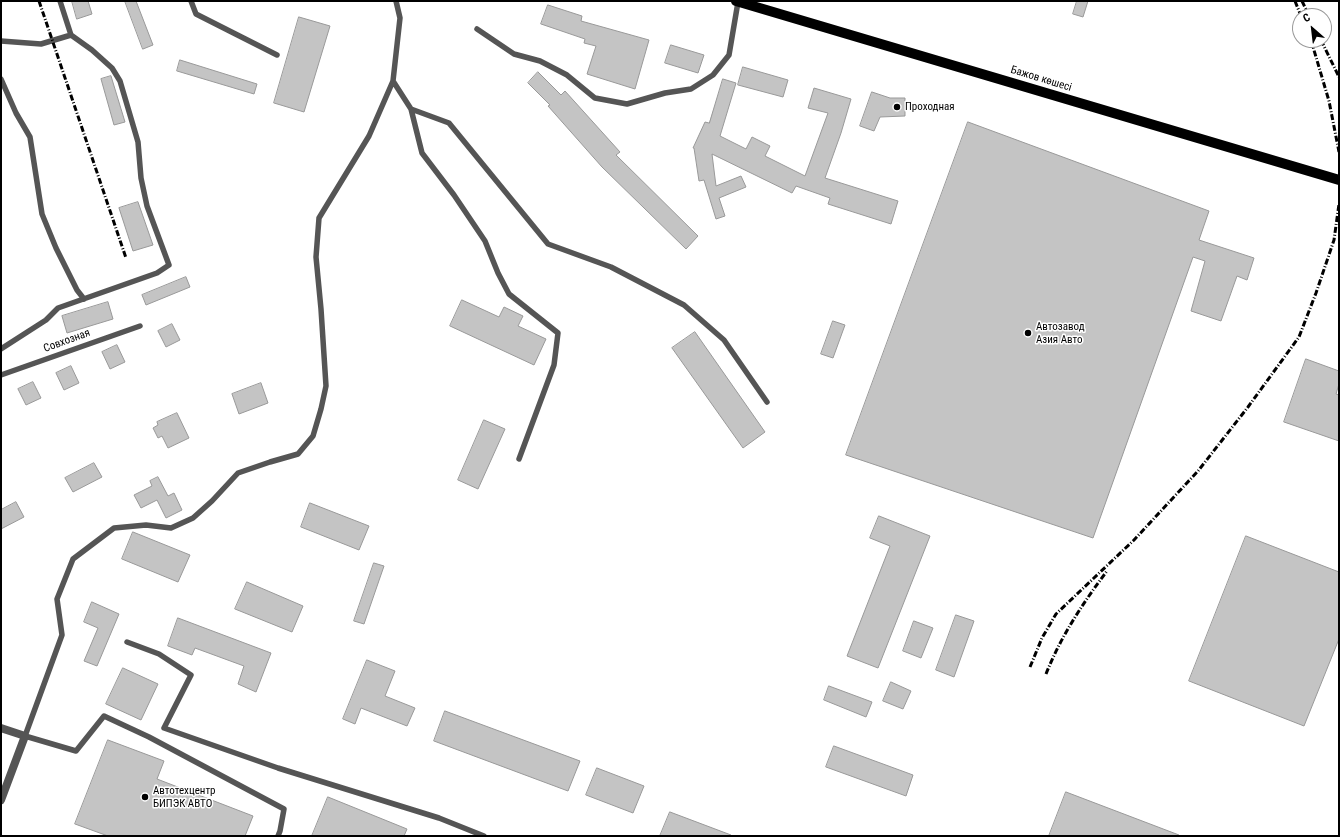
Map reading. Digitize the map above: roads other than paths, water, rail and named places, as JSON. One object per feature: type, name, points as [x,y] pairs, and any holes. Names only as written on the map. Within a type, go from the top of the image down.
[{"type":"main road","name":"Бажов көшесі","points":[[737,1],[1339,180]]},
{"type":"street","points":[[1,728],[25,736],[1,800]]},
{"type":"lane","points":[[1,349],[46,320],[58,308],[157,273],[169,265],[147,206],[141,178],[138,142],[120,81],[112,68],[92,50],[71,35],[60,1]]},
{"type":"lane","points":[[192,1],[196,14],[277,55]]},
{"type":"lane","points":[[278,836],[284,809],[149,737],[104,716],[76,751],[25,736],[62,635],[57,599],[74,559],[114,528],[146,525],[171,528],[193,518],[212,501],[238,473],[298,454],[313,436],[326,386],[316,257],[319,218],[369,136],[393,81],[400,18],[396,1]]},
{"type":"lane","points":[[477,29],[514,54],[540,61],[567,75],[595,98],[627,104],[665,93],[691,89],[713,75],[729,55],[737,1]]},
{"type":"lane","points":[[1,41],[40,44],[71,35]]},
{"type":"lane","points":[[1,79],[16,113],[30,137],[42,214],[56,248],[77,290],[84,299]]},
{"type":"lane","points":[[393,81],[411,109],[422,153],[454,194],[485,241],[498,273],[509,294],[558,333],[554,365],[519,459]]},
{"type":"lane","points":[[411,109],[449,122],[548,244],[611,267],[684,305],[724,340],[767,402]]},
{"type":"lane","name":"Совхозная","points":[[1,375],[140,326]]},
{"type":"lane","points":[[127,642],[159,654],[191,675],[164,728],[278,768],[439,818],[484,836]]},
{"type":"railway","points":[[39,1],[126,258]]},
{"type":"railway","points":[[1295,1],[1298,8]]},
{"type":"railway","points":[[1302,1],[1305,8]]},
{"type":"railway","points":[[1313,48],[1329,101],[1339,152]]},
{"type":"railway","points":[[1325,48],[1339,77]]},
{"type":"railway","points":[[1030,667],[1042,638],[1056,614],[1134,540],[1198,471],[1248,407],[1299,337],[1334,240],[1339,204]]},
{"type":"railway","points":[[1046,674],[1058,646],[1073,620],[1107,571]]},
{"type":"place","name":"Проходная","points":[[897,107]]},
{"type":"place","name":"Автозавод Азия Авто","points":[[1028,333]]},
{"type":"place","name":"Автотехцентр БИПЭК АВТО","points":[[145,797]]}]
